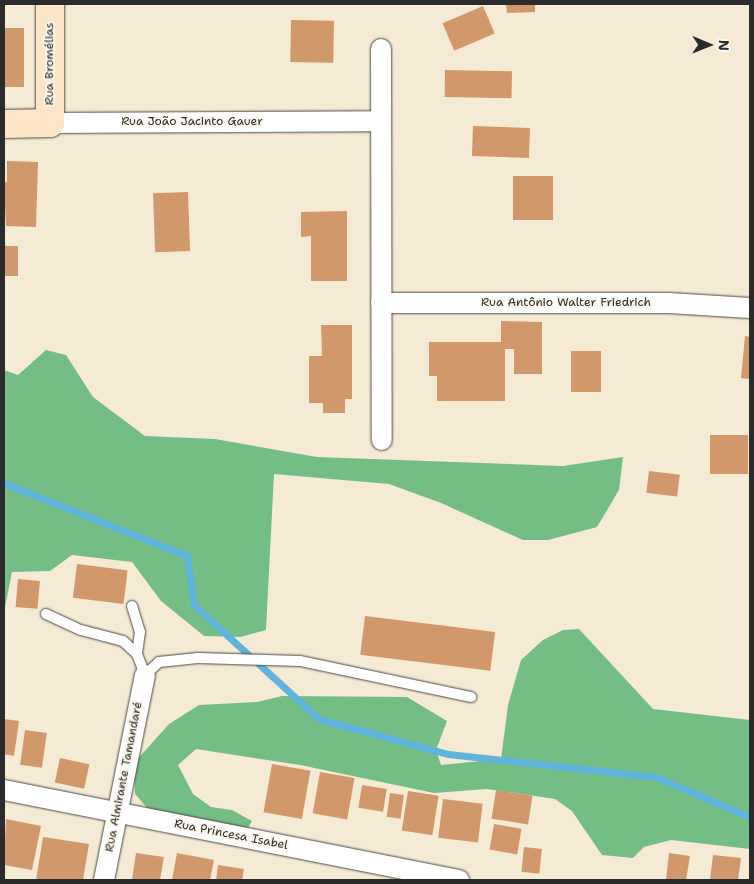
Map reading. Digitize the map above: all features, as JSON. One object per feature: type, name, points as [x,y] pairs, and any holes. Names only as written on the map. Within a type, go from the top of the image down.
[{"type":"street","name":"Rua Bromélias","points":[[50,4],[50,123]]},
{"type":"street","points":[[381,49],[382,440]]},
{"type":"street","name":"Rua João Jacinto Gauer","points":[[4,124],[381,121]]},
{"type":"street","name":"Rua Antônio Walter Friedrich","points":[[381,303],[669,303],[750,308]]},
{"type":"street","name":"Rua Almirante Tamandaré","points":[[104,880],[145,675]]},
{"type":"street","name":"Rua Princesa Isabel","points":[[4,790],[459,880]]},
{"type":"lane","points":[[132,606],[140,632],[138,654],[145,675],[159,662],[198,658],[300,661],[470,697]]},
{"type":"lane","points":[[46,614],[81,630],[123,641],[138,654]]},
{"type":"green space","points":[[46,350],[66,355],[93,397],[145,436],[215,439],[317,457],[563,466],[623,457],[619,490],[597,527],[548,540],[523,540],[441,503],[389,484],[274,474],[266,630],[240,637],[204,636],[161,601],[132,562],[72,555],[50,571],[12,572],[4,612],[4,370],[18,375]]},
{"type":"green space","points":[[579,629],[653,709],[750,720],[750,849],[671,840],[644,847],[633,858],[602,855],[572,811],[555,799],[487,789],[434,793],[300,765],[196,749],[178,765],[193,794],[211,807],[232,810],[252,821],[247,830],[234,830],[204,819],[149,810],[135,794],[134,763],[169,724],[199,705],[257,702],[282,696],[407,697],[447,721],[436,750],[441,765],[501,759],[508,705],[521,660],[543,640],[563,630]]},
{"type":"building","points":[[506,4],[535,4],[535,12],[507,13]]},
{"type":"building","points":[[483,6],[495,34],[454,51],[442,23]]},
{"type":"building","points":[[291,20],[334,21],[333,63],[290,62]]},
{"type":"building","points":[[4,28],[24,28],[24,87],[4,87]]},
{"type":"building","points":[[445,70],[512,71],[512,98],[445,97]]},
{"type":"building","points":[[473,126],[530,128],[529,158],[472,156]]},
{"type":"building","points":[[7,161],[38,162],[36,227],[6,226],[4,182],[7,182]]},
{"type":"building","points":[[513,176],[553,176],[553,220],[513,220]]},
{"type":"building","points":[[188,192],[190,251],[155,252],[153,193]]},
{"type":"building","points":[[347,211],[347,281],[311,281],[311,236],[301,237],[301,212]]},
{"type":"building","points":[[4,246],[18,246],[18,276],[4,276]]},
{"type":"building","points":[[501,321],[542,322],[542,374],[514,374],[514,349],[505,349],[505,401],[437,401],[437,376],[429,376],[429,342],[501,342]]},
{"type":"building","points":[[321,325],[352,325],[352,399],[345,399],[345,413],[323,413],[323,403],[309,403],[309,356],[322,356]]},
{"type":"building","points":[[745,336],[750,337],[750,379],[741,378]]},
{"type":"building","points":[[571,351],[601,351],[601,392],[571,392]]},
{"type":"building","points":[[710,435],[748,435],[748,474],[710,474]]},
{"type":"building","points":[[649,471],[680,475],[677,497],[646,493]]},
{"type":"building","points":[[77,564],[128,570],[123,604],[73,598]]},
{"type":"building","points":[[18,579],[40,581],[37,609],[16,607]]},
{"type":"building","points":[[365,616],[495,632],[490,671],[360,655]]},
{"type":"building","points":[[4,719],[19,721],[14,756],[4,754]]},
{"type":"building","points":[[25,730],[47,733],[42,768],[20,765]]},
{"type":"building","points":[[60,758],[89,764],[84,789],[55,782]]},
{"type":"building","points":[[272,764],[310,771],[302,819],[263,812]]},
{"type":"building","points":[[320,772],[354,778],[347,819],[313,813]]},
{"type":"building","points":[[362,785],[387,789],[383,812],[358,808]]},
{"type":"building","points":[[496,790],[533,796],[528,824],[491,819]]},
{"type":"building","points":[[408,791],[439,796],[432,835],[402,831]]},
{"type":"building","points":[[390,793],[404,795],[401,819],[387,817]]},
{"type":"building","points":[[443,799],[483,804],[478,843],[438,838]]},
{"type":"building","points":[[6,819],[41,826],[32,870],[4,865]]},
{"type":"building","points":[[494,824],[522,829],[517,854],[489,850]]},
{"type":"building","points":[[43,837],[89,844],[83,880],[36,880]]},
{"type":"building","points":[[524,847],[542,849],[539,874],[521,872]]},
{"type":"building","points":[[136,853],[164,857],[160,880],[132,880]]},
{"type":"building","points":[[177,853],[214,860],[210,880],[172,880]]},
{"type":"building","points":[[669,853],[690,856],[686,880],[666,880]]},
{"type":"building","points":[[713,855],[741,858],[738,880],[710,880]]},
{"type":"building","points":[[218,865],[244,869],[242,880],[216,880]]},
{"type":"waterway","points":[[4,483],[187,556],[194,605],[319,719],[448,754],[656,777],[750,817]]}]
